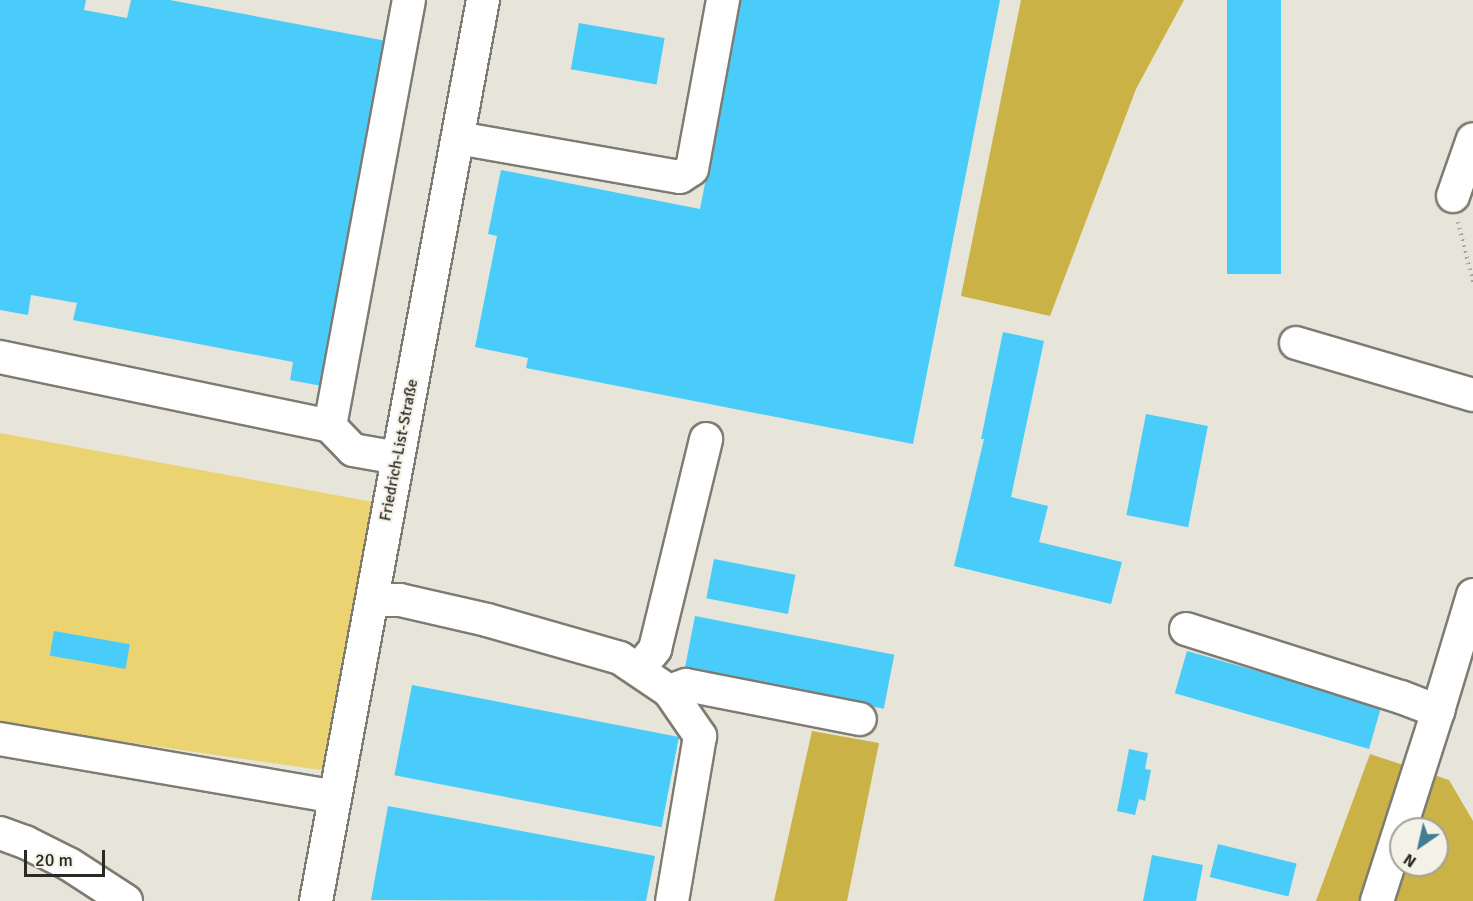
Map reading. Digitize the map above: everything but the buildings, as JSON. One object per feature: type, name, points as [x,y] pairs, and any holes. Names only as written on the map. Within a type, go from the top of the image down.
[{"type":"street","points":[[330,426],[410,0]]},
{"type":"street","points":[[458,138],[680,177],[692,169],[723,0]]},
{"type":"street","name":"Friedrich-List-Straße","points":[[316,901],[458,138],[477,1]]},
{"type":"street","points":[[1453,196],[1473,139]]},
{"type":"street","points":[[1296,343],[1473,395]]},
{"type":"street","points":[[0,357],[330,426],[353,450],[398,458]]},
{"type":"street","points":[[639,669],[655,649],[706,439]]},
{"type":"street","points":[[1377,901],[1473,595]]},
{"type":"street","points":[[372,600],[400,600],[487,620],[621,658],[669,690],[700,736],[672,901]]},
{"type":"street","points":[[1186,629],[1401,697],[1438,711]]},
{"type":"street","points":[[669,690],[687,685],[860,719]]},
{"type":"street","points":[[0,739],[335,797]]},
{"type":"street","points":[[0,833],[25,842],[69,864],[126,901]]},
{"type":"path","points":[[1453,196],[1473,282]]},
{"type":"shaded area","points":[[1021,0],[1184,0],[1136,89],[1050,316],[961,296]]},
{"type":"shaded area","points":[[0,433],[373,502],[328,771],[0,724]]},
{"type":"shaded area","points":[[812,731],[879,743],[847,901],[774,901]]},
{"type":"shaded area","points":[[1370,754],[1449,780],[1473,821],[1473,901],[1316,901]]}]
